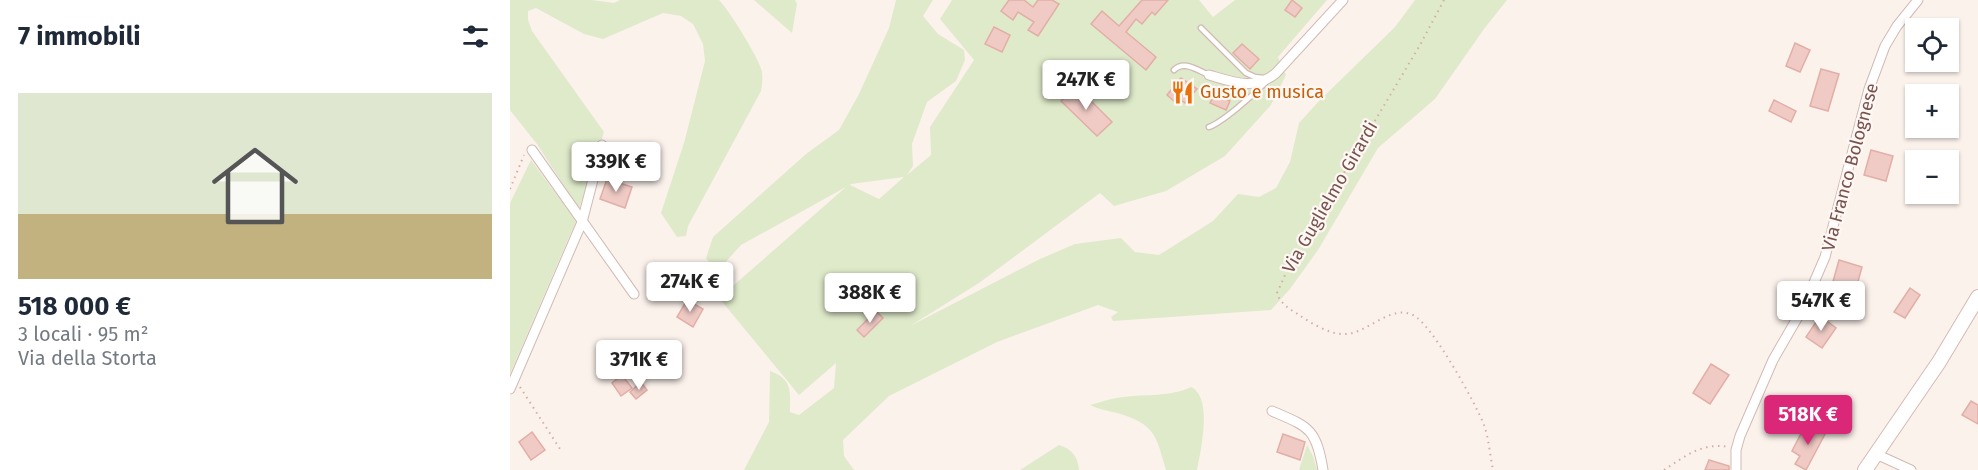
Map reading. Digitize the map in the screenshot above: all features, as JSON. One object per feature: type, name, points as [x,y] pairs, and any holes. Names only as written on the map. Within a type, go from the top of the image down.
[{"type":"main road","points":[[1865,470],[1939,362],[1978,297]]},
{"type":"street","points":[[1209,75],[1247,85],[1271,77],[1343,0]]},
{"type":"street","name":"Via Franco Bolognese","points":[[1736,470],[1736,450],[1740,436],[1773,360],[1803,308],[1825,257],[1869,89],[1886,46],[1897,26],[1918,0]]},
{"type":"street","points":[[510,389],[582,222],[602,145]]},
{"type":"street","points":[[532,150],[634,294]]},
{"type":"street","points":[[1272,411],[1310,430],[1320,450],[1323,470]]},
{"type":"street","points":[[1876,454],[1911,470]]},
{"type":"lane","points":[[1201,28],[1246,73],[1255,77],[1271,77]]},
{"type":"lane","points":[[1174,70],[1183,64],[1209,75]]},
{"type":"lane","points":[[1209,128],[1248,99],[1271,77]]},
{"type":"path","name":"Via Guglielmo Girardi","points":[[1444,0],[1420,45],[1291,262],[1277,293],[1286,306],[1308,321],[1340,334],[1357,332],[1397,314],[1407,313],[1418,318],[1449,358],[1485,426],[1493,470]]},
{"type":"path","points":[[510,189],[524,154],[532,150]]},
{"type":"path","points":[[515,379],[562,452]]},
{"type":"path","points":[[1664,470],[1698,449],[1716,446],[1736,450]]},
{"type":"green space","points":[[510,0],[592,0],[614,3],[620,0],[719,0],[724,5],[744,35],[760,66],[761,91],[688,226],[686,236],[677,237],[661,213],[684,143],[705,61],[703,44],[693,24],[681,16],[663,13],[603,39],[584,34],[536,8],[528,11],[532,31],[604,132],[579,209],[537,144],[510,110]]},
{"type":"green space","points":[[754,0],[795,0],[797,4],[792,33]]},
{"type":"green space","points":[[896,0],[933,0],[923,16],[938,34],[964,50],[965,60],[956,81],[927,102],[912,144],[913,166],[907,175],[931,155],[930,127],[974,60],[940,19],[952,0],[1199,0],[1213,17],[1235,0],[1327,0],[1278,57],[1286,75],[1271,105],[1225,156],[1166,191],[1114,206],[1100,193],[979,283],[910,326],[1040,259],[1075,244],[1121,238],[1135,252],[1159,255],[1213,221],[1238,194],[1259,197],[1276,188],[1290,162],[1299,123],[1395,27],[1415,0],[1507,0],[1435,99],[1378,148],[1318,250],[1290,289],[1271,310],[1113,321],[1111,317],[1118,312],[1098,305],[997,342],[889,396],[843,440],[844,456],[854,470],[744,470],[769,422],[770,371],[786,382],[790,392],[790,412],[799,415],[834,388],[836,363],[799,395],[719,298],[846,187],[741,245],[723,265],[711,264],[706,258],[713,237],[806,154],[839,130],[859,94],[889,28]],"holes":[[[904,177],[879,199],[850,185]]]},
{"type":"green space","points":[[531,160],[576,221],[510,374],[510,203]]},
{"type":"green space","points":[[1191,387],[1198,393],[1204,413],[1203,438],[1197,470],[1166,470],[1156,439],[1147,427],[1130,417],[1090,405],[1120,398],[1175,392]]},
{"type":"green space","points":[[1059,445],[1074,454],[1079,470],[1020,470]]},
{"type":"green space","points":[[1307,445],[1313,456],[1317,470],[1299,470]]},
{"type":"building","points":[[1009,0],[1024,0],[1033,7],[1038,0],[1052,0],[1059,4],[1038,36],[1028,30],[1034,22],[1018,12],[1013,20],[1001,11]]},
{"type":"building","points":[[1142,0],[1168,0],[1155,15],[1152,12],[1142,24],[1136,19],[1126,32],[1156,57],[1146,70],[1091,24],[1102,11],[1119,26]]},
{"type":"building","points":[[1292,0],[1302,8],[1295,17],[1285,10]]},
{"type":"building","points":[[994,27],[1010,35],[1002,52],[985,44]]},
{"type":"building","points":[[1795,43],[1810,50],[1800,72],[1786,66]]},
{"type":"building","points":[[1242,44],[1259,59],[1250,69],[1233,53]]},
{"type":"building","points":[[1821,69],[1839,74],[1828,111],[1810,106]]},
{"type":"building","name":"Gusto e musica","points":[[1181,78],[1197,89],[1185,103],[1178,98],[1175,102],[1167,95]]},
{"type":"building","points":[[1076,86],[1112,122],[1097,136],[1061,101]]},
{"type":"building","points":[[1215,94],[1230,101],[1226,110],[1210,103]]},
{"type":"building","points":[[1774,100],[1796,111],[1791,122],[1769,111]]},
{"type":"building","points":[[1871,150],[1893,156],[1886,181],[1864,175]]},
{"type":"building","points":[[607,179],[632,187],[625,208],[600,199]]},
{"type":"building","points":[[1839,260],[1862,267],[1855,292],[1832,285]]},
{"type":"building","points":[[1910,288],[1920,295],[1905,318],[1894,312]]},
{"type":"building","points":[[687,300],[703,309],[693,327],[677,317]]},
{"type":"building","points":[[876,311],[883,318],[864,337],[857,330]]},
{"type":"building","points":[[1820,316],[1836,328],[1822,348],[1806,337]]},
{"type":"building","points":[[1711,364],[1729,375],[1710,404],[1693,393]]},
{"type":"building","points":[[622,375],[632,388],[621,396],[612,383]]},
{"type":"building","points":[[641,382],[647,390],[636,399],[630,392]]},
{"type":"building","points":[[1971,401],[1978,405],[1978,424],[1962,415]]},
{"type":"building","points":[[1806,424],[1825,434],[1806,470],[1795,464],[1800,456],[1792,451]]},
{"type":"building","points":[[532,432],[545,450],[531,460],[519,442]]},
{"type":"building","points":[[1283,434],[1305,442],[1300,460],[1277,452]]},
{"type":"building","points":[[1709,460],[1729,466],[1729,470],[1705,470]]},
{"type":"place","name":"Gusto e musica","points":[[1182,92]]}]
